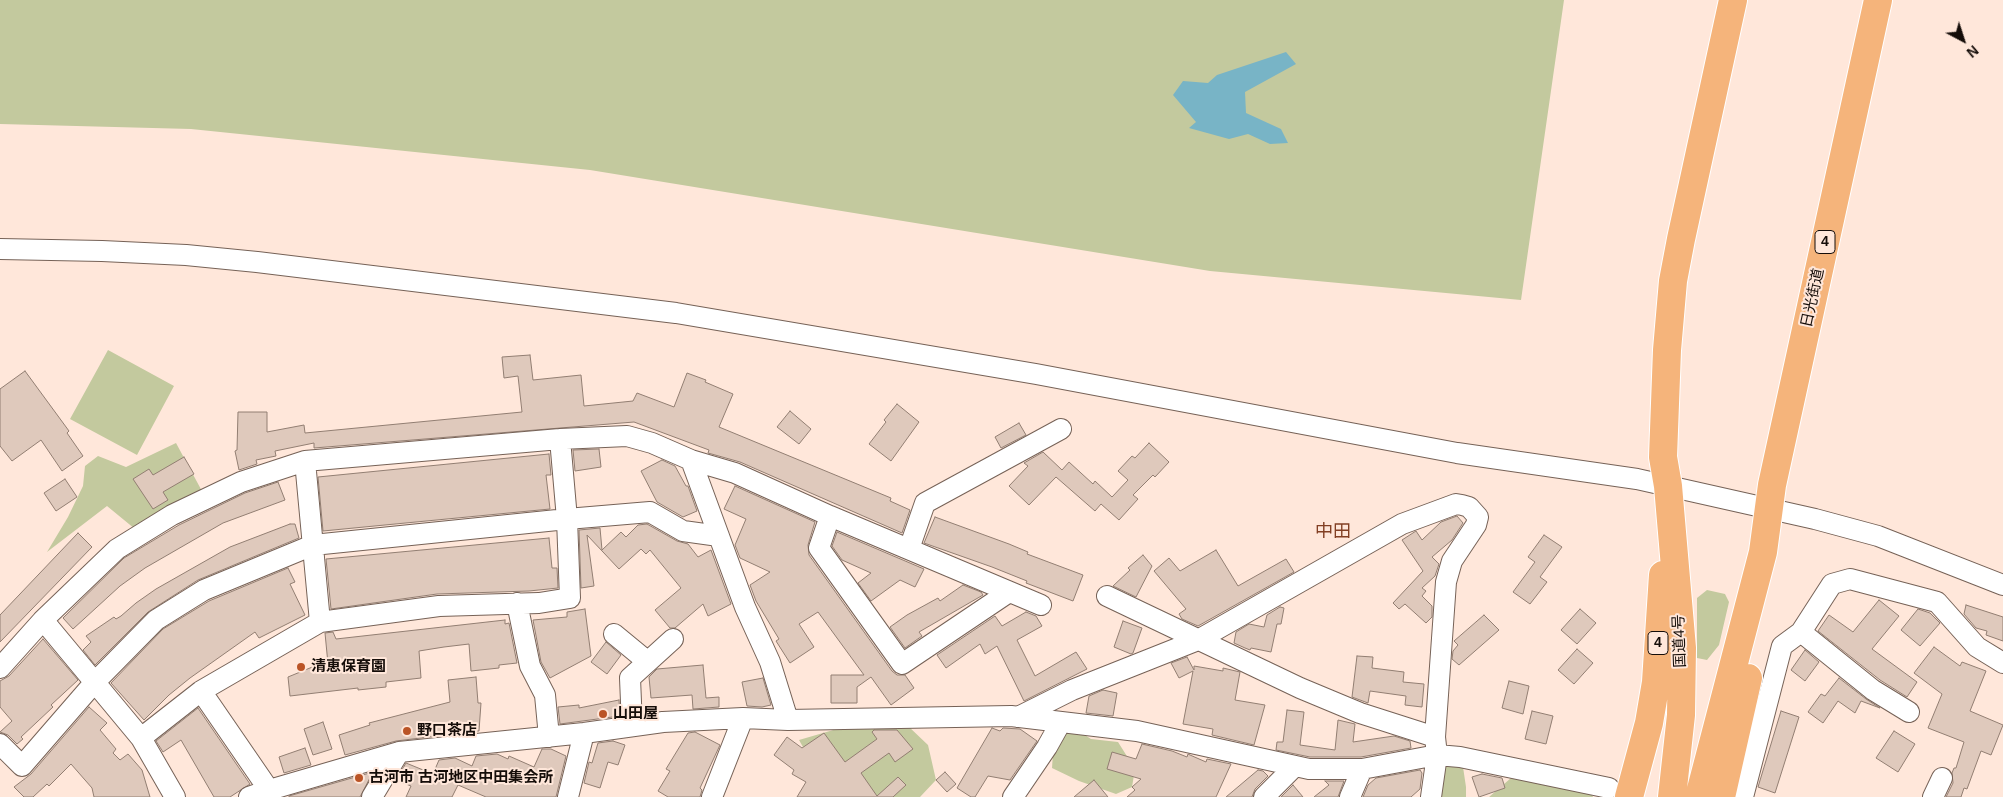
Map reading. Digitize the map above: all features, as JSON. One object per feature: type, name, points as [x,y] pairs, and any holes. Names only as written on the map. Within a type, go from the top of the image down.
[{"type":"highway","name":"4","points":[[1619,792],[1649,724],[1656,682],[1668,486],[1663,457],[1665,381],[1673,281],[1733,0]]},
{"type":"highway","name":"日光街道","points":[[1771,497],[1878,0]]},
{"type":"highway","name":"国道4号","points":[[1668,486],[1682,648],[1681,714],[1672,797]]},
{"type":"highway","name":"4","points":[[1722,797],[1745,695],[1758,620],[1763,552],[1771,497]]},
{"type":"highway","name":"4","points":[[1699,797],[1763,552]]},
{"type":"street","points":[[0,250],[102,251],[186,255],[668,312],[1026,372],[1380,437],[1450,452],[1637,478],[1668,486],[1771,497],[1815,519],[1878,536],[2003,585]]},
{"type":"street","points":[[909,549],[924,503],[1060,429]]},
{"type":"street","points":[[0,668],[43,620],[116,549],[172,515],[241,482],[305,461],[560,439],[628,436],[652,443],[692,460],[735,474],[1042,605]]},
{"type":"street","points":[[141,738],[201,692],[320,622],[440,606],[517,603],[570,598],[567,518],[560,439]]},
{"type":"street","points":[[692,460],[745,607],[770,662],[788,720]]},
{"type":"street","points":[[305,461],[320,622]]},
{"type":"street","points":[[1018,717],[1072,690],[1198,640],[1402,524],[1456,504],[1469,507],[1478,517],[1476,525],[1452,561],[1446,582],[1432,797]]},
{"type":"street","points":[[0,744],[22,766],[94,683],[156,620],[204,590],[313,545],[567,518],[650,512],[683,531],[719,536]]},
{"type":"street","points":[[830,516],[819,548],[902,664],[1009,592]]},
{"type":"street","points":[[1743,797],[1782,646],[1801,632],[1832,584],[1850,579],[1937,602],[1977,648],[2003,663]]},
{"type":"street","points":[[1107,596],[1300,688],[1460,757],[1619,792]]},
{"type":"street","points":[[517,603],[530,666],[545,695],[549,737]]},
{"type":"street","points":[[43,620],[141,738],[175,797]]},
{"type":"street","points":[[1801,632],[1873,690],[1909,712]]},
{"type":"street","points":[[614,634],[648,662]]},
{"type":"street","points":[[632,726],[630,678],[673,639]]},
{"type":"street","points":[[201,692],[269,790]]},
{"type":"street","points":[[249,797],[399,752],[549,737],[663,722],[743,718],[788,720],[1018,717],[1137,731],[1309,769],[1362,769],[1436,746]]},
{"type":"street","points":[[712,797],[743,718]]},
{"type":"street","points":[[1012,797],[1047,747],[1061,722]]},
{"type":"street","points":[[568,797],[584,733]]},
{"type":"street","points":[[372,797],[399,752]]},
{"type":"street","points":[[1264,797],[1295,766]]},
{"type":"street","points":[[1350,797],[1362,769]]},
{"type":"street","points":[[1933,797],[1942,778]]},
{"type":"green space","points":[[0,0],[1564,0],[1521,300],[1210,271],[590,170],[191,129],[0,124]]},
{"type":"green space","points":[[108,350],[174,386],[137,455],[70,419]]},
{"type":"green space","points":[[176,443],[203,493],[135,529],[107,506],[47,552],[68,517],[83,486],[85,466],[98,456],[126,467]]},
{"type":"green space","points":[[1707,590],[1725,594],[1729,602],[1719,645],[1707,660],[1697,658],[1697,598]]},
{"type":"green space","points":[[847,726],[908,726],[928,745],[936,780],[920,797],[844,797],[829,793],[799,740]]},
{"type":"green space","points":[[1074,728],[1091,739],[1118,742],[1135,769],[1132,787],[1116,794],[1079,781],[1052,768],[1053,753],[1064,735]]},
{"type":"green space","points":[[1443,766],[1463,767],[1466,797],[1437,797]]},
{"type":"green space","points":[[1511,778],[1590,791],[1593,797],[1489,797]]},
{"type":"water","points":[[1286,52],[1296,64],[1245,92],[1246,113],[1281,129],[1288,143],[1270,144],[1248,134],[1229,139],[1189,128],[1196,122],[1173,95],[1183,81],[1208,83],[1217,75]]},
{"type":"building","points":[[530,355],[533,380],[581,375],[584,406],[633,401],[637,393],[674,407],[687,373],[706,380],[705,382],[733,394],[719,427],[891,498],[890,501],[910,510],[902,533],[740,462],[708,453],[709,450],[634,422],[314,448],[314,443],[275,451],[276,456],[256,460],[257,464],[239,470],[235,451],[237,450],[238,412],[267,412],[267,432],[304,425],[305,433],[522,412],[518,376],[504,378],[502,357]]},
{"type":"building","points":[[25,371],[69,431],[67,433],[83,456],[62,471],[41,440],[12,461],[0,446],[0,389]]},
{"type":"building","points":[[897,404],[919,422],[891,461],[869,444]]},
{"type":"building","points":[[790,411],[811,429],[799,444],[777,427]]},
{"type":"building","points":[[1019,423],[1026,435],[1001,448],[995,437]]},
{"type":"building","points":[[1149,443],[1169,462],[1155,477],[1153,475],[1133,495],[1138,499],[1119,520],[1101,504],[1095,511],[1056,477],[1029,505],[1009,486],[1028,466],[1024,463],[1043,452],[1062,470],[1069,462],[1093,484],[1095,481],[1112,497],[1128,480],[1118,471],[1132,456],[1135,458]]},
{"type":"building","points":[[599,449],[601,467],[575,471],[573,450]]},
{"type":"building","points":[[549,454],[551,475],[546,475],[550,509],[323,531],[318,477]]},
{"type":"building","points":[[184,457],[194,474],[163,492],[168,500],[153,509],[133,479],[149,469],[153,475]]},
{"type":"building","points":[[662,460],[675,466],[686,486],[688,486],[697,511],[683,517],[657,502],[641,471]]},
{"type":"building","points":[[65,479],[77,497],[56,511],[44,493]]},
{"type":"building","points":[[278,482],[285,500],[223,523],[145,568],[120,586],[73,629],[63,618],[124,558],[179,525],[245,493]]},
{"type":"building","points":[[735,486],[815,522],[808,545],[809,555],[892,671],[897,675],[905,675],[914,688],[891,705],[871,677],[857,687],[857,703],[831,703],[831,675],[864,675],[818,612],[799,624],[814,647],[790,663],[776,641],[779,639],[756,601],[750,585],[770,572],[740,558],[735,545],[746,519],[724,509]]},
{"type":"building","points":[[1457,516],[1463,523],[1452,540],[1432,557],[1439,564],[1435,576],[1422,588],[1426,591],[1422,596],[1432,606],[1432,617],[1426,623],[1405,604],[1399,609],[1393,603],[1423,571],[1402,540],[1416,531],[1422,540],[1441,522]]},
{"type":"building","points":[[935,517],[1009,544],[1028,552],[1027,554],[1083,575],[1073,601],[1026,583],[1027,581],[992,567],[924,543]]},
{"type":"building","points":[[290,524],[295,524],[299,538],[198,580],[148,612],[95,665],[83,650],[91,642],[86,636],[114,617],[116,619],[121,616],[156,589],[230,547]]},
{"type":"building","points":[[647,524],[677,541],[688,544],[698,557],[711,550],[731,604],[708,616],[703,604],[675,628],[670,628],[655,610],[681,588],[650,550],[646,554],[641,549],[619,569],[587,535],[594,586],[581,588],[579,530],[600,528],[602,550],[621,532],[626,537],[638,525]]},
{"type":"building","points":[[837,532],[924,569],[915,587],[900,580],[871,601],[858,583],[871,573],[842,560],[832,546]]},
{"type":"building","points":[[78,533],[92,547],[0,642],[0,615]]},
{"type":"building","points":[[1544,535],[1562,547],[1540,577],[1547,582],[1530,604],[1513,592],[1535,562],[1528,557]]},
{"type":"building","points":[[549,538],[552,568],[557,568],[558,588],[529,591],[437,594],[331,609],[326,559]]},
{"type":"building","points":[[1216,550],[1238,586],[1286,559],[1294,572],[1198,626],[1182,619],[1179,614],[1186,609],[1154,571],[1169,558],[1180,571]]},
{"type":"building","points":[[1143,555],[1152,566],[1136,597],[1113,586],[1130,570],[1128,568]]},
{"type":"building","points":[[288,568],[295,582],[290,584],[305,615],[259,638],[255,632],[190,678],[169,695],[144,720],[111,683],[163,629],[209,601]]},
{"type":"building","points":[[963,585],[981,592],[983,595],[919,632],[922,636],[905,648],[890,627],[938,598],[940,601]]},
{"type":"building","points":[[1879,600],[1899,616],[1872,649],[1917,682],[1907,697],[1880,680],[1818,631],[1829,615],[1853,632]]},
{"type":"building","points":[[1966,605],[2003,617],[2003,641],[1986,635],[1987,631],[1976,628],[1964,614]]},
{"type":"building","points":[[1280,607],[1284,608],[1281,624],[1277,624],[1271,652],[1251,648],[1250,650],[1234,643],[1236,632],[1249,624],[1264,627],[1267,615]]},
{"type":"building","points":[[585,609],[591,656],[550,678],[541,662],[533,620],[567,617],[567,612]]},
{"type":"building","points":[[1580,609],[1596,623],[1577,644],[1561,630]]},
{"type":"building","points":[[1918,609],[1930,613],[1940,623],[1920,646],[1901,630]]},
{"type":"building","points":[[1026,612],[1036,616],[1042,626],[1017,640],[1035,676],[1076,652],[1087,669],[1024,701],[997,646],[985,654],[980,644],[946,668],[937,655],[995,616],[1002,626]]},
{"type":"building","points":[[1484,615],[1499,630],[1459,665],[1452,659],[1453,651],[1458,645],[1454,641]]},
{"type":"building","points":[[505,620],[505,624],[509,623],[517,663],[499,665],[499,668],[471,671],[469,644],[444,647],[419,651],[421,678],[386,682],[386,687],[358,690],[358,688],[290,696],[288,677],[327,661],[328,664],[325,633],[333,632],[336,639]]},
{"type":"building","points":[[1123,621],[1142,628],[1131,654],[1114,647]]},
{"type":"building","points":[[43,639],[78,680],[51,705],[53,707],[21,737],[23,739],[17,744],[8,735],[0,732],[12,721],[0,707],[0,681],[9,676]]},
{"type":"building","points":[[606,642],[621,655],[607,674],[591,662]]},
{"type":"building","points":[[1934,647],[1960,666],[1962,662],[1986,671],[1970,711],[2003,725],[1991,755],[1981,751],[1967,789],[1964,788],[1961,797],[1946,797],[1953,783],[1952,773],[1954,768],[1956,768],[1964,742],[1928,728],[1942,694],[1914,673]]},
{"type":"building","points":[[1577,649],[1593,663],[1574,684],[1558,670]]},
{"type":"building","points":[[1805,650],[1819,662],[1805,681],[1791,670]]},
{"type":"building","points":[[1357,656],[1373,657],[1372,668],[1404,672],[1403,682],[1424,684],[1422,707],[1405,705],[1406,696],[1370,691],[1368,703],[1352,697]]},
{"type":"building","points":[[1187,657],[1194,670],[1194,666],[1223,671],[1223,668],[1240,672],[1235,700],[1265,705],[1254,745],[1212,735],[1213,729],[1183,724],[1193,671],[1179,678],[1171,663]]},
{"type":"building","points":[[703,665],[706,698],[719,697],[719,707],[693,709],[692,695],[651,698],[649,677],[657,669]]},
{"type":"building","points":[[476,677],[478,703],[481,703],[479,731],[444,729],[445,735],[396,741],[345,755],[339,735],[370,725],[369,723],[450,702],[448,680]]},
{"type":"building","points":[[763,678],[771,705],[762,707],[747,706],[742,682]]},
{"type":"building","points":[[1839,678],[1880,708],[1861,701],[1855,713],[1838,701],[1823,723],[1808,712],[1821,694],[1825,696]]},
{"type":"building","points":[[1509,681],[1529,686],[1523,714],[1502,708]]},
{"type":"building","points":[[1103,690],[1117,693],[1113,716],[1086,713],[1089,696]]},
{"type":"building","points":[[619,700],[620,716],[560,724],[558,707],[579,705],[579,708]]},
{"type":"building","points":[[89,707],[107,723],[100,730],[116,749],[113,753],[120,760],[128,754],[142,770],[150,797],[94,797],[92,788],[71,764],[49,786],[47,784],[33,797],[24,797],[14,787],[31,774]]},
{"type":"building","points":[[198,708],[250,784],[230,797],[214,797],[181,740],[163,752],[156,741]]},
{"type":"building","points":[[1287,710],[1304,712],[1300,745],[1335,750],[1338,720],[1355,724],[1353,742],[1394,736],[1410,741],[1411,748],[1361,757],[1310,757],[1276,750],[1277,742],[1283,742]]},
{"type":"building","points":[[1532,711],[1553,716],[1546,744],[1525,739]]},
{"type":"building","points":[[1781,711],[1799,717],[1775,793],[1758,787]]},
{"type":"building","points":[[323,722],[332,749],[313,755],[304,729]]},
{"type":"building","points":[[992,728],[1000,731],[1003,728],[1020,729],[1037,741],[1010,780],[988,776],[975,797],[971,797],[957,788]]},
{"type":"building","points":[[874,730],[897,730],[913,749],[895,762],[889,753],[861,773],[877,796],[898,777],[906,785],[893,797],[797,797],[806,782],[792,774],[794,770],[774,755],[787,737],[802,748],[824,733],[845,762],[877,739],[872,732]]},
{"type":"building","points":[[1894,731],[1915,744],[1898,772],[1876,758]]},
{"type":"building","points":[[695,732],[720,745],[700,788],[702,790],[700,797],[668,797],[658,791],[670,771],[666,769],[688,733]]},
{"type":"building","points":[[613,741],[625,745],[618,765],[608,762],[600,788],[584,783],[589,762],[592,763],[598,743]]},
{"type":"building","points":[[1142,744],[1172,751],[1187,757],[1188,754],[1206,762],[1207,759],[1231,764],[1216,797],[1127,797],[1135,790],[1132,787],[1141,779],[1107,769],[1112,752],[1136,759]]},
{"type":"building","points":[[305,748],[311,765],[284,773],[279,757]]},
{"type":"building","points":[[542,749],[551,749],[566,756],[556,797],[486,797],[458,785],[452,797],[406,797],[411,786],[396,780],[406,763],[433,774],[439,760],[455,758],[472,766],[476,756],[497,754],[508,759],[509,756],[534,767]]},
{"type":"building","points":[[1258,770],[1263,771],[1268,776],[1255,789],[1252,797],[1226,797]]},
{"type":"building","points":[[1420,770],[1422,773],[1420,789],[1411,797],[1363,797],[1368,785],[1376,778]]},
{"type":"building","name":"古河市 古河地区中田集会所","points":[[373,772],[360,797],[289,797],[289,796]]},
{"type":"building","points":[[945,772],[956,784],[947,792],[936,780]]},
{"type":"building","points":[[1482,774],[1502,778],[1505,788],[1479,797],[1472,777]]},
{"type":"building","points":[[1094,780],[1108,797],[1074,797]]},
{"type":"building","points":[[1325,781],[1344,781],[1338,797],[1314,797],[1329,785]]},
{"type":"building","points":[[1293,785],[1303,797],[1281,797]]},
{"type":"place","name":"清恵保育園","points":[[301,667]]},
{"type":"place","name":"山田屋","points":[[603,714]]},
{"type":"place","name":"野口茶店","points":[[407,731]]},
{"type":"place","name":"古河市 古河地区中田集会所","points":[[359,778]]},
{"type":"district","name":"中田","points":[[1333,532]]}]
